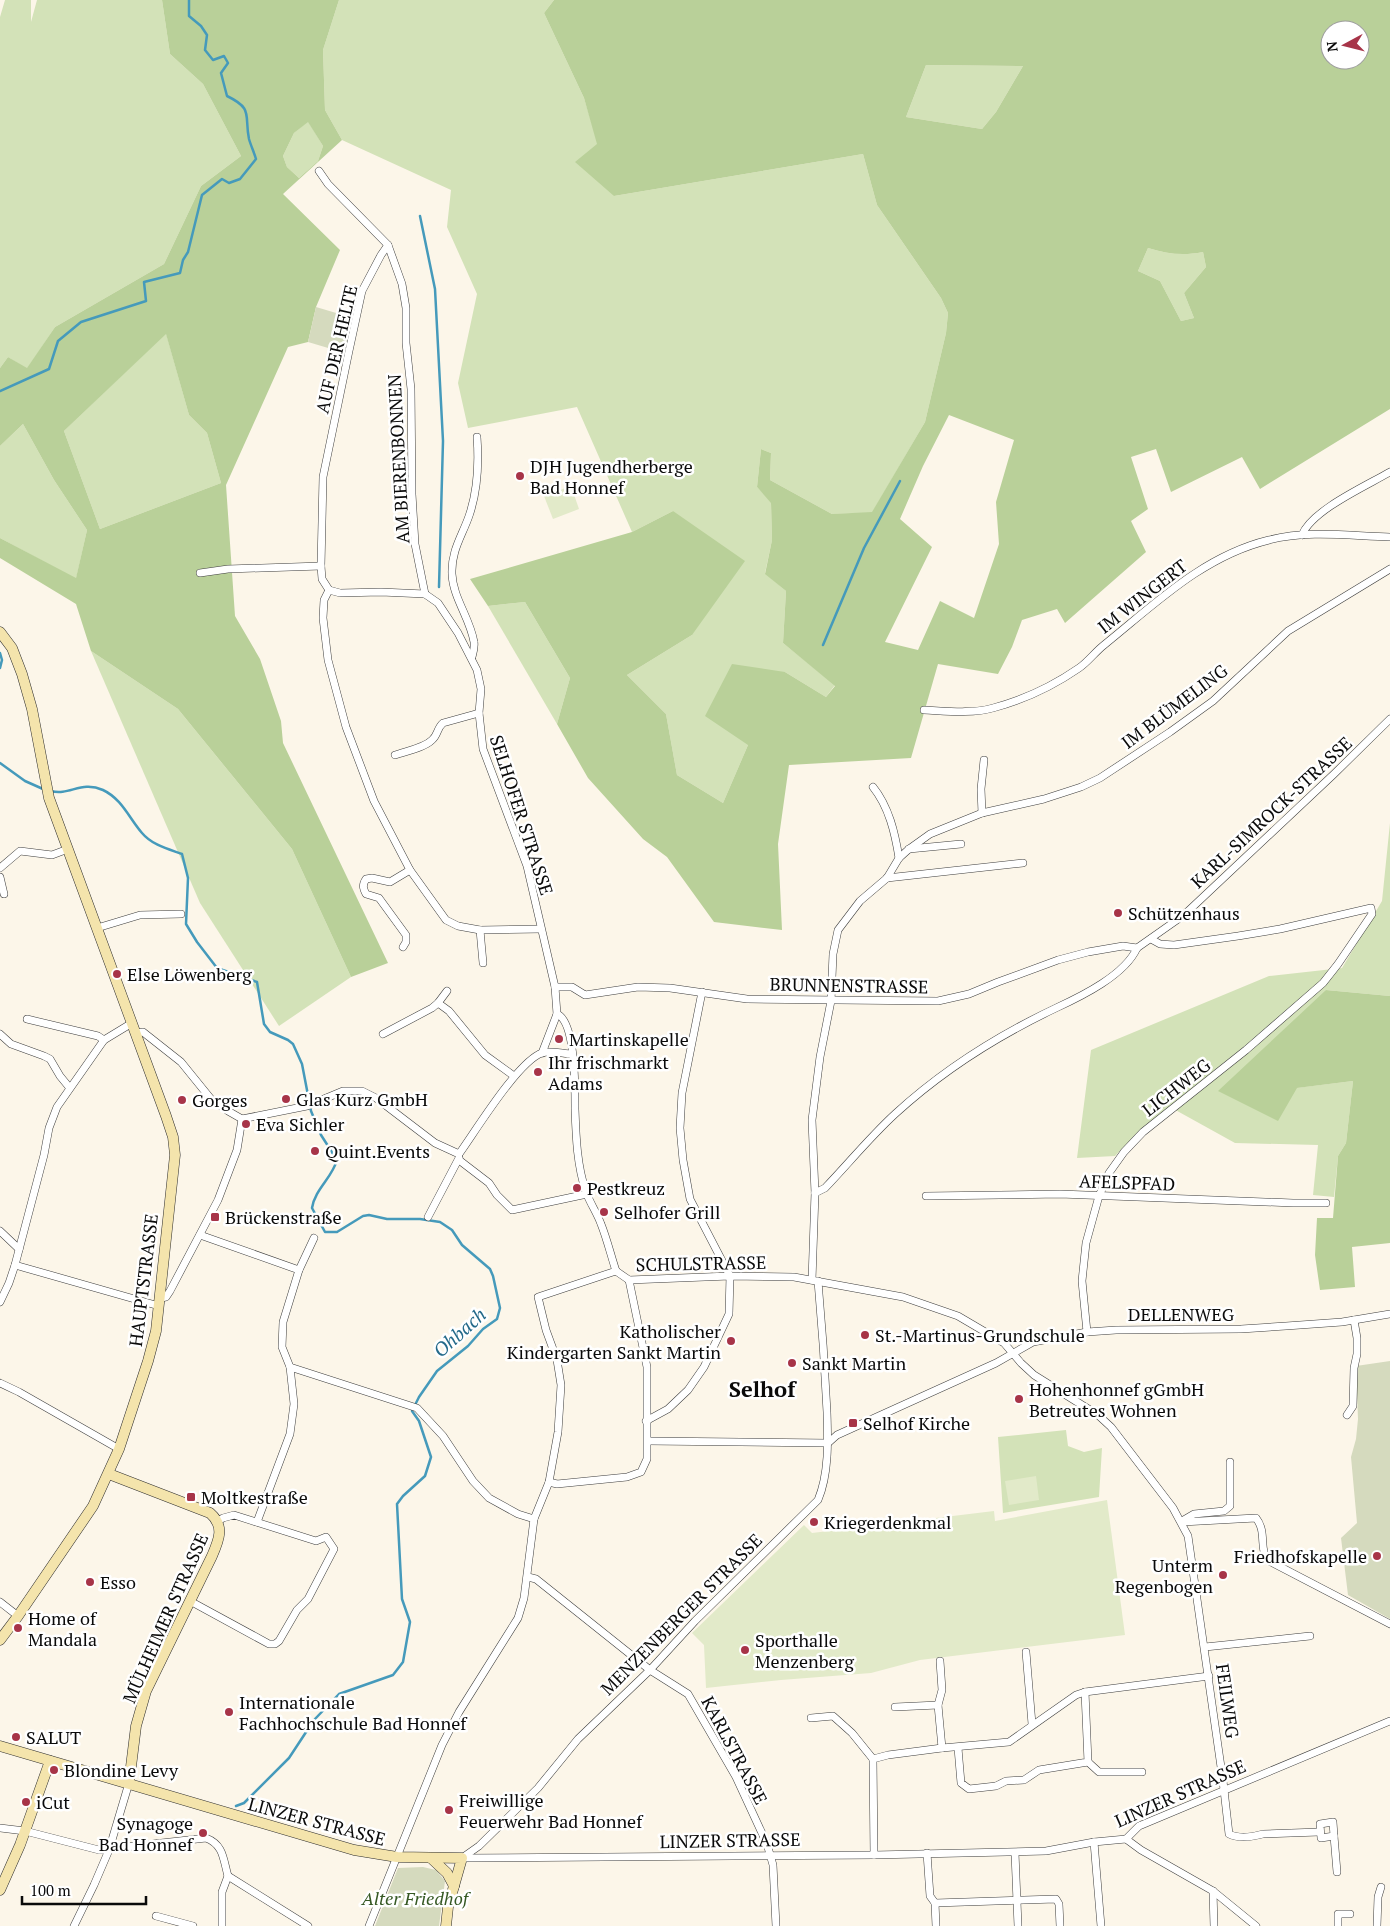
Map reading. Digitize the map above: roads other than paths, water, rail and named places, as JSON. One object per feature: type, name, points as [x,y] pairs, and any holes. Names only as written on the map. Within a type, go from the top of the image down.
[{"type":"main road","name":"HAUPTSTRASSE","points":[[0,632],[12,648],[22,674],[32,709],[49,798],[136,1033],[175,1146],[160,1302],[154,1343],[119,1449],[110,1474],[93,1506],[0,1640]]},
{"type":"main road","name":"MÜLHEIMER STRASSE","points":[[110,1474],[205,1510],[218,1521],[220,1539],[146,1691],[136,1726],[129,1783]]},
{"type":"main road","name":"LINZER STRASSE","points":[[0,1746],[129,1783],[323,1843],[365,1853],[397,1857],[462,1858]]},
{"type":"main road","points":[[0,1890],[25,1831],[50,1761]]},
{"type":"main road","points":[[430,1858],[447,1873],[454,1886]]},
{"type":"main road","points":[[446,1926],[448,1907],[462,1858]]},
{"type":"street","points":[[319,171],[328,184],[388,245]]},
{"type":"street","name":"AUF DER HELTE","points":[[329,590],[322,579],[320,566],[323,477],[362,291],[388,245]]},
{"type":"street","name":"AM BIERENBONNEN","points":[[388,245],[402,284],[406,308],[415,544],[425,594]]},
{"type":"street","name":"SELHOFER STRASSE","points":[[477,437],[478,467],[476,486],[468,518],[452,557],[454,591],[475,644],[472,657],[481,689],[479,713],[483,749],[527,866],[555,987],[556,1014],[563,1018],[567,1027],[572,1054],[576,1138],[581,1174],[586,1194],[600,1222],[616,1272]]},
{"type":"street","points":[[1302,535],[1306,526],[1317,515],[1390,472]]},
{"type":"street","name":"IM WINGERT","points":[[924,710],[967,711],[992,708],[1025,697],[1054,684],[1080,667],[1101,647],[1187,577],[1243,549],[1268,540],[1302,535],[1390,537]]},
{"type":"street","points":[[200,573],[228,569],[320,566]]},
{"type":"street","name":"IM BLÜMELING","points":[[831,1001],[833,954],[838,930],[860,901],[887,878],[899,858],[909,849],[930,834],[982,813],[1044,799],[1100,778],[1213,701],[1288,631],[1390,569]]},
{"type":"street","points":[[472,657],[438,603],[425,594],[340,593],[329,590],[324,600],[323,618],[330,668],[346,727],[360,766],[410,870],[446,920],[458,926],[480,930],[541,929]]},
{"type":"street","points":[[395,755],[431,741],[436,736],[438,727],[443,723],[479,713]]},
{"type":"street","name":"KARL-SIMROCK-STRASSE","points":[[815,1195],[825,1188],[894,1115],[929,1084],[998,1037],[1095,987],[1124,966],[1134,956],[1137,948],[1184,915],[1341,768],[1390,719]]},
{"type":"street","points":[[982,813],[981,789],[984,760]]},
{"type":"street","points":[[873,787],[889,815],[899,858]]},
{"type":"street","points":[[909,849],[961,844]]},
{"type":"street","points":[[0,868],[20,851],[52,855],[68,849]]},
{"type":"street","points":[[887,878],[1023,863]]},
{"type":"street","points":[[403,947],[406,942],[406,935],[379,898],[366,894],[363,883],[366,879],[372,878],[390,882],[410,870]]},
{"type":"street","points":[[0,877],[4,894]]},
{"type":"street","name":"LICHWEG","points":[[1087,1332],[1082,1281],[1086,1243],[1099,1196],[1109,1173],[1124,1152],[1143,1132],[1246,1050],[1322,983],[1338,964],[1372,914],[1371,908],[1280,929],[1174,945],[1160,944],[1151,939]]},
{"type":"street","points":[[97,928],[140,915],[181,914]]},
{"type":"street","points":[[480,930],[483,963]]},
{"type":"street","name":"BRUNNENSTRASSE","points":[[555,987],[572,987],[585,995],[638,987],[670,988],[747,999],[938,1001],[969,994],[1058,960],[1123,946],[1137,948]]},
{"type":"street","points":[[383,1034],[438,1004],[447,992]]},
{"type":"street","points":[[646,1421],[668,1409],[688,1390],[704,1367],[729,1314],[730,1276],[690,1199],[680,1128],[682,1093],[702,992]]},
{"type":"street","name":"MENZENBERGER STRASSE","points":[[462,1858],[478,1846],[538,1788],[578,1739],[650,1670],[695,1621],[818,1500],[823,1482],[828,1443],[825,1368],[815,1281],[815,1195],[812,1120],[820,1057],[831,1001]]},
{"type":"street","points":[[438,1004],[449,1011],[485,1055],[514,1076]]},
{"type":"street","points":[[428,1217],[459,1157],[514,1076],[542,1053],[556,1014]]},
{"type":"street","points":[[27,1019],[104,1040]]},
{"type":"street","points":[[0,1302],[15,1265],[44,1155],[49,1128],[57,1107],[69,1087],[104,1040],[132,1022]]},
{"type":"street","points":[[136,1033],[143,1032],[181,1062],[212,1099],[228,1111],[242,1118],[310,1105],[343,1091],[362,1091],[376,1098],[435,1143],[459,1157],[489,1183],[497,1195],[512,1210],[586,1194]]},
{"type":"street","points":[[0,1034],[11,1044],[50,1060],[69,1087]]},
{"type":"street","points":[[542,1053],[572,1054]]},
{"type":"street","points":[[15,1265],[160,1302],[170,1291],[218,1200],[237,1150],[242,1118]]},
{"type":"street","name":"AFELSPFAD","points":[[926,1196],[1060,1194],[1326,1203]]},
{"type":"street","points":[[0,1231],[19,1249]]},
{"type":"street","points":[[200,1235],[299,1270]]},
{"type":"street","points":[[257,1522],[290,1434],[294,1404],[290,1367],[282,1348],[284,1322],[299,1270],[314,1238]]},
{"type":"street","name":"SCHULSTRASSE","points":[[549,1482],[558,1432],[561,1386],[557,1360],[546,1330],[538,1297],[616,1272],[628,1280],[730,1276],[794,1277],[903,1297],[958,1316],[1004,1343],[1013,1354]]},
{"type":"street","points":[[368,1926],[442,1745],[459,1712],[518,1618],[528,1577],[534,1519],[549,1482],[557,1484],[627,1477],[641,1472],[647,1459],[647,1367],[628,1280]]},
{"type":"street","name":"DELLENWEG","points":[[828,1443],[837,1435],[1013,1354],[1034,1342],[1087,1332],[1241,1329],[1354,1320],[1390,1314]]},
{"type":"street","points":[[1347,1415],[1353,1406],[1354,1368],[1357,1354],[1354,1320]]},
{"type":"street","name":"FEILWEG","points":[[1013,1354],[1034,1375],[1098,1415],[1111,1427],[1182,1522],[1190,1545],[1229,1834],[1236,1837],[1319,1832]]},
{"type":"street","points":[[290,1367],[414,1407],[444,1436],[472,1481],[489,1498],[518,1514],[534,1519]]},
{"type":"street","points":[[0,1383],[119,1449]]},
{"type":"street","points":[[648,1440],[828,1443]]},
{"type":"street","points":[[1182,1522],[1194,1514],[1224,1511],[1230,1506],[1230,1462]]},
{"type":"street","name":"MÜLHEIMER STRASSE","points":[[190,1601],[270,1644],[276,1644],[297,1610],[308,1598],[334,1549],[326,1537],[316,1541],[234,1515],[218,1521]]},
{"type":"street","points":[[1182,1522],[1256,1518],[1261,1525],[1264,1555],[1267,1560],[1390,1624]]},
{"type":"street","name":"KARLSTRASSE","points":[[528,1577],[536,1579],[650,1670],[688,1694],[736,1777],[767,1844],[773,1865],[776,1926]]},
{"type":"street","points":[[0,1602],[18,1616]]},
{"type":"street","name":"FEILWEG","points":[[1205,1647],[1310,1636]]},
{"type":"street","points":[[1026,1652],[1032,1724]]},
{"type":"street","points":[[940,1661],[942,1690],[938,1705],[942,1748]]},
{"type":"street","points":[[873,1759],[888,1755],[942,1748],[1009,1742],[1032,1724],[1076,1695],[1086,1692],[1209,1676]]},
{"type":"street","points":[[1086,1692],[1088,1762],[1099,1772],[1142,1772]]},
{"type":"street","points":[[895,1707],[938,1705]]},
{"type":"street","points":[[811,1718],[833,1716],[852,1733],[873,1759],[874,1855]]},
{"type":"street","name":"LINZER STRASSE","points":[[462,1858],[1046,1852],[1094,1842],[1126,1839],[1139,1826],[1390,1722]]},
{"type":"street","points":[[958,1748],[961,1783],[969,1789],[1024,1780],[1039,1770],[1088,1762]]},
{"type":"street","name":"MÜLHEIMER STRASSE","points":[[74,1926],[109,1850],[129,1783]]},
{"type":"street","points":[[1334,1836],[1321,1838],[1319,1832],[1320,1824],[1332,1822],[1334,1836],[1337,1872]]},
{"type":"street","points":[[0,1828],[25,1831],[99,1850],[191,1838],[206,1838],[215,1841],[220,1847],[228,1876],[222,1892],[222,1926]]},
{"type":"street","points":[[1126,1839],[1141,1850],[1213,1891],[1256,1926]]},
{"type":"street","points":[[1094,1842],[1102,1926]]},
{"type":"street","points":[[927,1853],[930,1896],[935,1904],[936,1926]]},
{"type":"street","points":[[1015,1853],[1018,1926]]},
{"type":"street","points":[[228,1876],[308,1926]]},
{"type":"street","points":[[1377,1926],[1378,1897],[1381,1887]]},
{"type":"street","points":[[1213,1891],[1214,1926]]},
{"type":"street","points":[[935,1904],[1056,1899],[1059,1904],[1060,1926]]},
{"type":"street","points":[[1338,1926],[1338,1914],[1350,1914]]},
{"type":"street","points":[[156,1916],[193,1926]]},
{"type":"waterway","points":[[0,391],[49,369],[58,341],[81,322],[146,301],[144,282],[180,273],[183,260],[188,252],[202,195],[222,179],[229,183],[240,179],[256,159],[249,139],[245,109],[227,96],[221,73],[228,63],[224,56],[213,60],[205,50],[207,35],[201,26],[189,16],[189,0]]},
{"type":"waterway","points":[[420,216],[435,289],[443,441],[439,587]]},
{"type":"waterway","points":[[823,645],[864,548],[900,481]]},
{"type":"waterway","points":[[0,653],[2,660],[0,668]]},
{"type":"waterway","name":"Ohbach","points":[[0,763],[25,781],[43,789]]},
{"type":"waterway","name":"Ohbach","points":[[51,791],[64,792],[82,787],[95,787],[103,790],[115,798],[150,841],[182,854],[188,878],[186,924],[217,968],[257,982],[264,1024],[270,1032],[293,1044],[302,1064],[311,1111],[321,1135],[337,1160],[316,1195],[312,1208],[325,1232],[337,1232],[363,1216],[369,1215],[387,1219],[420,1219],[440,1222],[452,1230],[462,1245],[490,1269],[500,1308],[497,1319],[483,1329],[468,1346],[437,1371],[412,1411],[419,1421],[431,1457],[425,1476],[397,1504],[402,1599],[410,1622],[403,1662],[393,1675],[339,1694],[314,1720],[289,1758],[244,1803],[236,1806]]},
{"type":"place","name":"DJH Jugendherberge Bad Honnef","points":[[520,476]]},
{"type":"place","name":"Schützenhaus","points":[[1118,913]]},
{"type":"place","name":"Else Löwenberg","points":[[117,974]]},
{"type":"place","name":"Martinskapelle","points":[[559,1039]]},
{"type":"place","name":"Ihr frischmarkt Adams","points":[[538,1072]]},
{"type":"place","name":"Glas Kurz GmbH","points":[[286,1099]]},
{"type":"place","name":"Gorges","points":[[182,1100]]},
{"type":"place","name":"Eva Sichler","points":[[246,1124]]},
{"type":"place","name":"Quint.Events","points":[[315,1151]]},
{"type":"place","name":"Pestkreuz","points":[[577,1188]]},
{"type":"place","name":"Selhofer Grill","points":[[604,1212]]},
{"type":"place","name":"Brückenstraße","points":[[215,1217]]},
{"type":"place","name":"St.-Martinus-Grundschule","points":[[865,1335]]},
{"type":"place","name":"Katholischer Kindergarten Sankt Martin","points":[[731,1341]]},
{"type":"place","name":"Sankt Martin","points":[[792,1363]]},
{"type":"place","name":"Hohenhonnef gGmbH Betreutes Wohnen","points":[[1019,1399]]},
{"type":"place","name":"Selhof Kirche","points":[[853,1423]]},
{"type":"place","name":"Moltkestraße","points":[[191,1497]]},
{"type":"place","name":"Kriegerdenkmal","points":[[814,1522]]},
{"type":"place","name":"Friedhofskapelle","points":[[1377,1556]]},
{"type":"place","name":"Unterm Regenbogen","points":[[1223,1575]]},
{"type":"place","name":"Esso","points":[[90,1582]]},
{"type":"place","name":"Home of Mandala","points":[[18,1628]]},
{"type":"place","name":"Sporthalle Menzenberg","points":[[745,1650]]},
{"type":"place","name":"Internationale Fachhochschule Bad Honnef","points":[[229,1712]]},
{"type":"place","name":"SALUT","points":[[16,1737]]},
{"type":"place","name":"Blondine Levy","points":[[54,1770]]},
{"type":"place","name":"iCut","points":[[26,1802]]},
{"type":"place","name":"Freiwillige Feuerwehr Bad Honnef","points":[[449,1810]]},
{"type":"place","name":"Synagoge Bad Honnef","points":[[203,1833]]},
{"type":"district","name":"Selhof","points":[[762,1388]]},
{"type":"park label","name":"Alter Friedhof","points":[[415,1898]]}]
